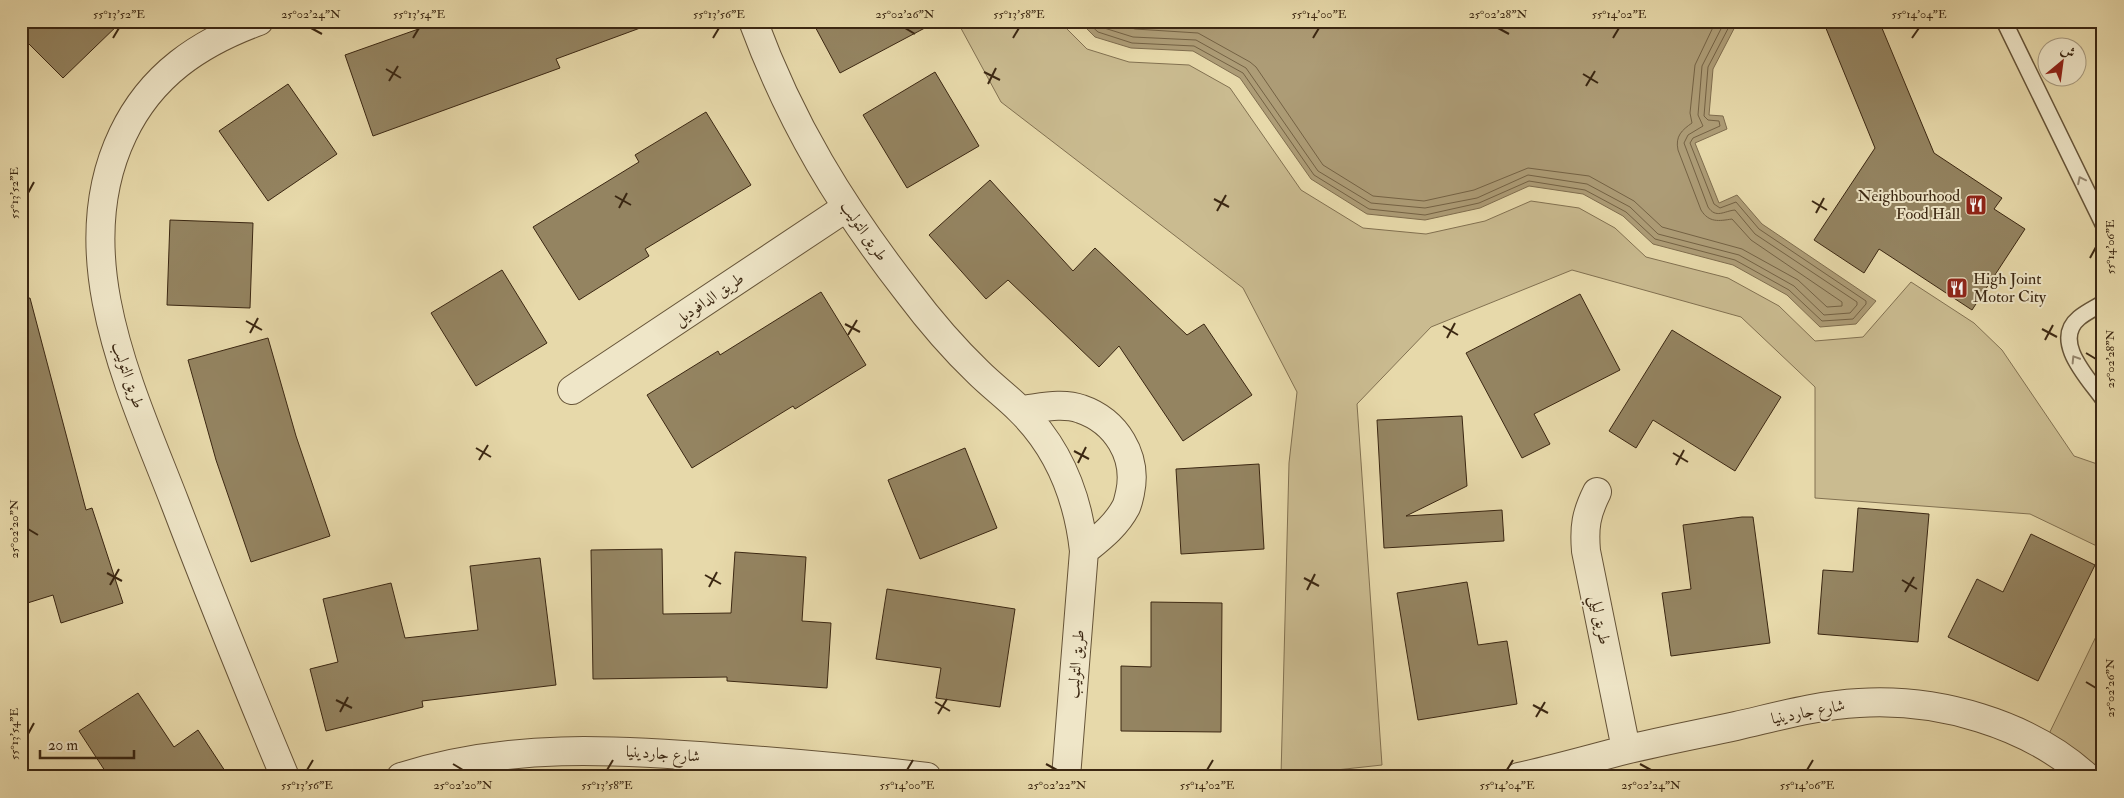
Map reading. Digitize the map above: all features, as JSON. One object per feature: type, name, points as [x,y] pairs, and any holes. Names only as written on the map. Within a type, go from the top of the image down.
[{"type":"street","name":"طريق التوليب","points":[[259,21],[229,32],[191,53],[158,81],[132,115],[113,154],[102,196],[100,239],[103,282],[114,333],[130,387],[223,628],[285,777]]},
{"type":"street","name":"طريق التوليب","points":[[753,21],[772,71],[794,118],[819,164],[846,207],[910,294],[944,335],[977,371],[1021,410],[1054,452],[1066,475],[1082,525],[1084,551],[1066,777]]},
{"type":"street","name":"طريق الدافوديل","points":[[572,390],[846,207]]},
{"type":"street","points":[[1021,410],[1056,406],[1080,408],[1101,418],[1119,436],[1130,457],[1132,481],[1127,505],[1114,525],[1084,551]]},
{"type":"street","name":"طريق ليلي","points":[[1597,492],[1588,510],[1584,531],[1586,551],[1626,750]]},
{"type":"street","name":"شارع جاردينيا","points":[[1519,777],[1626,750],[1823,707],[1857,703],[1892,702],[1926,705],[1994,722],[2025,736],[2055,753],[2087,777]]},
{"type":"street","name":"شارع جاردينيا","points":[[401,777],[466,761],[521,753],[577,750],[632,751],[845,768],[927,777]]},
{"type":"lane","points":[[2004,21],[2103,224]]},
{"type":"lane","points":[[2103,303],[2078,318],[2069,335],[2068,345],[2072,354],[2103,399]]},
{"type":"shaded area","points":[[957,21],[1059,21],[1087,49],[1129,62],[1189,65],[1230,88],[1301,190],[1363,228],[1426,234],[1485,221],[1531,201],[1579,208],[1615,228],[1646,257],[1728,278],[1779,306],[1815,341],[1863,337],[1911,282],[1974,323],[2002,350],[2074,456],[2103,466],[2103,549],[2030,514],[1815,498],[1815,387],[1741,317],[1572,270],[1431,327],[1357,404],[1382,765],[1281,776],[1289,463],[1297,392],[1243,288],[1001,102]]},
{"type":"shaded area","points":[[2103,622],[2103,773],[2083,755],[2047,738]]},
{"type":"water","points":[[1079,21],[1738,21],[1713,69],[1709,115],[1723,116],[1727,129],[1695,143],[1719,203],[1737,195],[1762,224],[1876,301],[1856,324],[1820,327],[1787,295],[1733,265],[1653,244],[1623,216],[1583,194],[1529,186],[1480,208],[1425,220],[1367,214],[1311,179],[1240,78],[1193,51],[1131,48],[1095,37]]},
{"type":"building","points":[[21,21],[122,21],[63,78],[21,36]]},
{"type":"building","points":[[441,21],[650,21],[651,24],[556,59],[560,68],[373,136],[345,55]]},
{"type":"building","points":[[812,21],[938,21],[840,73]]},
{"type":"building","points":[[1823,21],[1879,21],[1934,153],[2002,198],[1994,209],[2025,229],[1972,310],[1879,249],[1864,273],[1814,240],[1875,148]]},
{"type":"building","points":[[935,72],[979,146],[907,188],[863,115]]},
{"type":"building","points":[[288,84],[337,154],[268,201],[219,131]]},
{"type":"building","points":[[706,112],[751,185],[645,249],[649,256],[579,300],[533,227],[639,162],[635,155]]},
{"type":"building","points":[[990,180],[1073,271],[1095,248],[1187,335],[1204,324],[1252,395],[1183,441],[1119,346],[1099,367],[1008,280],[986,299],[929,235]]},
{"type":"building","points":[[170,220],[253,223],[250,308],[167,305]]},
{"type":"building","points":[[502,270],[547,343],[476,386],[431,313]]},
{"type":"building","points":[[821,292],[866,365],[795,409],[793,406],[692,468],[647,395],[718,351],[720,355]]},
{"type":"building","points":[[1580,294],[1620,370],[1534,414],[1550,444],[1522,458],[1466,353]]},
{"type":"building","points":[[30,298],[86,510],[92,508],[123,603],[61,623],[53,595],[21,605],[21,299]]},
{"type":"building","points":[[1672,330],[1781,397],[1735,471],[1653,420],[1636,448],[1609,431]]},
{"type":"building","points":[[268,338],[296,436],[330,536],[251,562],[216,460],[188,360]]},
{"type":"building","points":[[1462,416],[1467,486],[1406,516],[1502,510],[1504,541],[1384,548],[1377,420]]},
{"type":"building","points":[[965,448],[997,528],[920,559],[888,480]]},
{"type":"building","points":[[1259,464],[1264,549],[1181,554],[1176,469]]},
{"type":"building","points":[[1858,508],[1929,514],[1918,642],[1818,634],[1823,570],[1853,572]]},
{"type":"building","points":[[1753,517],[1770,643],[1671,656],[1662,593],[1691,589],[1683,525]]},
{"type":"building","points":[[2031,534],[2095,565],[2038,681],[1948,637],[1977,579],[2003,592]]},
{"type":"building","points":[[662,549],[663,614],[731,613],[735,552],[806,557],[802,621],[831,623],[827,688],[727,681],[727,677],[593,679],[591,550]]},
{"type":"building","points":[[540,558],[556,685],[422,701],[423,707],[326,731],[310,669],[338,662],[323,599],[391,583],[405,638],[478,630],[470,566]]},
{"type":"building","points":[[1467,582],[1478,645],[1507,641],[1517,704],[1418,720],[1397,593]]},
{"type":"building","points":[[887,589],[1015,609],[1000,707],[936,698],[941,668],[876,659]]},
{"type":"building","points":[[1151,602],[1222,603],[1221,732],[1121,731],[1121,666],[1151,667]]},
{"type":"building","points":[[138,693],[174,747],[198,730],[229,777],[109,777],[79,731]]},
{"type":"place","name":"Neighbourhood Food Hall","points":[[1976,205]]},
{"type":"place","name":"High Joint Motor City","points":[[1957,288]]}]
